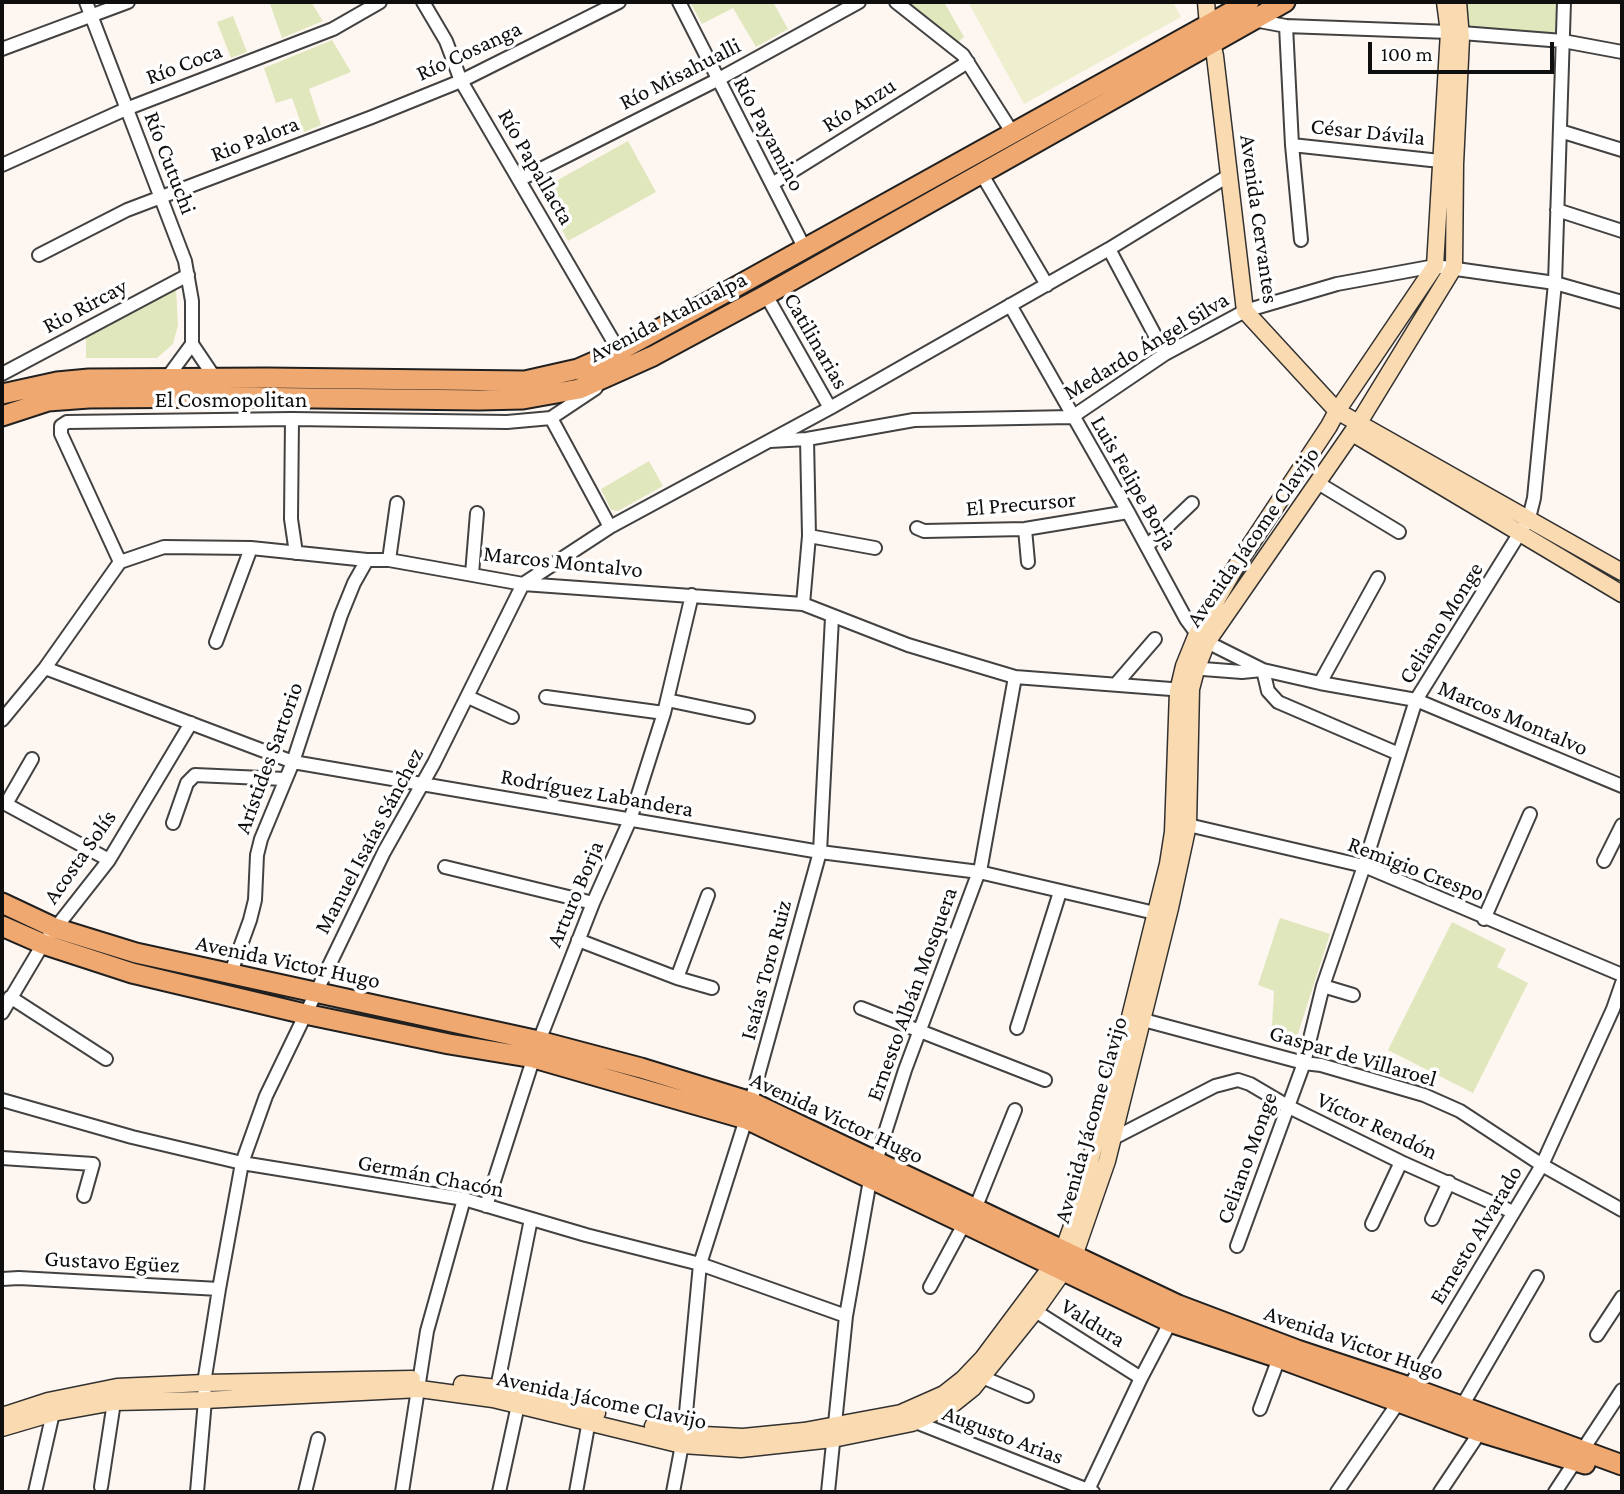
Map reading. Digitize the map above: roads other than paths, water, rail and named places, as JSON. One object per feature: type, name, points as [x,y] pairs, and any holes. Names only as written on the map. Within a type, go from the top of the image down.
[{"type":"main road","name":"Avenida Atahualpa","points":[[2,416],[58,400],[89,398],[523,399],[579,389],[653,356],[766,295],[981,173],[1251,11],[1285,2]]},
{"type":"main road","name":"Avenida Atahualpa","points":[[3,385],[167,378],[526,381],[578,369],[619,351],[1012,132],[1210,34]]},
{"type":"main road","name":"Avenida Victor Hugo","points":[[2,903],[55,928],[136,953],[315,992],[536,1050],[641,1068],[749,1110],[1174,1314],[1279,1358],[1480,1432],[1622,1465]]},
{"type":"main road","name":"Avenida Victor Hugo","points":[[2,926],[43,944],[132,972],[305,1014],[449,1044],[536,1050]]},
{"type":"main road","name":"Avenida Victor Hugo","points":[[1174,1314],[1297,1350],[1462,1406],[1579,1455],[1622,1478]]},
{"type":"street","name":"Río Cutuchi","points":[[86,2],[178,241],[192,301],[192,344]]},
{"type":"street","points":[[2,50],[128,2]]},
{"type":"street","name":"Río Coca","points":[[2,165],[126,109],[333,29],[380,2]]},
{"type":"street","name":"Río Papallacta","points":[[423,2],[446,41],[461,80],[619,351]]},
{"type":"street","name":"Río Cosanga","points":[[372,117],[461,80],[619,2]]},
{"type":"street","name":"Río Payamino","points":[[679,2],[805,249]]},
{"type":"street","name":"Río Misahualli","points":[[519,180],[717,80],[859,2]]},
{"type":"street","points":[[896,2],[968,62],[1012,132]]},
{"type":"street","name":"Avenida Cervantes","points":[[1206,2],[1245,311],[1336,411],[1342,425],[1355,428],[1530,518],[1622,572]]},
{"type":"street","points":[[1445,2],[1455,33],[1454,267]]},
{"type":"street","points":[[1435,265],[1440,161],[1458,2]]},
{"type":"street","name":"Celiano Monge","points":[[1237,1246],[1304,1063],[1323,986],[1416,700],[1530,518],[1555,283],[1564,2]]},
{"type":"street","points":[[1251,11],[1286,26],[1455,33],[1563,41],[1622,52]]},
{"type":"street","points":[[1286,26],[1292,145],[1301,240]]},
{"type":"street","name":"Río Anzu","points":[[772,184],[968,62]]},
{"type":"street","name":"Rio Palora","points":[[39,255],[127,210],[372,117]]},
{"type":"street","points":[[1560,131],[1622,150]]},
{"type":"street","name":"César Dávila","points":[[1292,145],[1440,161]]},
{"type":"street","points":[[981,173],[1047,285]]},
{"type":"street","points":[[523,584],[610,527],[831,408],[1109,249],[1227,176]]},
{"type":"street","points":[[1557,210],[1622,231]]},
{"type":"street","points":[[1109,249],[1165,354]]},
{"type":"street","name":"Medardo Ángel Silva","points":[[766,441],[807,439],[914,420],[1072,417],[1165,354],[1245,311],[1337,284],[1435,265],[1555,283],[1622,302]]},
{"type":"street","name":"Avenida Jácome Clavijo","points":[[2,1416],[48,1401],[117,1387],[204,1383],[421,1384],[497,1388],[589,1416],[741,1450],[906,1418],[953,1404],[982,1377],[1029,1308],[1082,1238],[1112,1139],[1173,832],[1185,690],[1202,638],[1235,568],[1329,426],[1336,411],[1435,265]]},
{"type":"street","name":"Avenida Jácome Clavijo","points":[[1202,638],[1318,483],[1454,267]]},
{"type":"street","name":"Rio Rircay","points":[[3,385],[188,275]]},
{"type":"street","name":"Catilinarias","points":[[766,295],[831,408]]},
{"type":"street","name":"Luis Felipe Borja","points":[[1010,305],[1186,619],[1202,638]]},
{"type":"street","points":[[167,378],[192,344],[214,379],[233,397]]},
{"type":"street","points":[[609,376],[606,382],[551,418],[610,527]]},
{"type":"street","name":"El Cosmopolitan","points":[[120,562],[61,434],[61,426],[67,422],[292,419],[507,422],[551,418]]},
{"type":"street","points":[[292,419],[292,519],[296,554]]},
{"type":"street","name":"Avenida Cervantes","points":[[1355,428],[1521,534],[1622,594]]},
{"type":"street","points":[[803,604],[810,536],[807,439]]},
{"type":"street","points":[[1318,483],[1399,532]]},
{"type":"street","points":[[389,560],[397,503]]},
{"type":"street","points":[[1147,546],[1192,503]]},
{"type":"street","name":"El Precursor","points":[[917,528],[924,531],[1025,529],[1128,512]]},
{"type":"street","points":[[472,574],[477,513]]},
{"type":"street","points":[[1025,529],[1028,562]]},
{"type":"street","points":[[810,536],[875,548]]},
{"type":"street","name":"Marcos Montalvo","points":[[120,562],[164,547],[251,548],[367,561],[389,560],[523,584],[803,604],[908,645],[1015,677],[1185,690]]},
{"type":"street","points":[[216,642],[251,548]]},
{"type":"street","name":"Arístides Sartorio","points":[[230,975],[252,910],[261,839],[293,762],[341,615],[354,583],[367,561]]},
{"type":"street","points":[[2,720],[45,668],[120,562]]},
{"type":"street","points":[[1320,683],[1378,579]]},
{"type":"street","name":"Manuel Isaías Sánchez","points":[[197,1492],[204,1383],[219,1289],[242,1164],[265,1096],[384,852],[468,697],[523,584]]},
{"type":"street","name":"Arturo Borja","points":[[486,1206],[536,1050],[593,903],[630,820],[666,706],[692,595]]},
{"type":"street","name":"Isaías Toro Ruiz","points":[[673,1492],[683,1439],[699,1264],[749,1110],[820,852],[832,617]]},
{"type":"street","name":"Marcos Montalvo","points":[[1202,638],[1263,670]]},
{"type":"street","points":[[1117,683],[1155,639]]},
{"type":"street","name":"Rodríguez Labandera","points":[[45,668],[293,762],[820,852],[979,872],[1155,913]]},
{"type":"street","name":"Marcos Montalvo","points":[[1190,668],[1263,670],[1416,700],[1622,786]]},
{"type":"street","points":[[1263,670],[1268,691],[1279,702],[1399,754]]},
{"type":"street","name":"Ernesto Albán Mosquera","points":[[828,1492],[846,1316],[873,1171],[905,1070],[979,872],[1015,677]]},
{"type":"street","name":"Avenida Jácome Clavijo","points":[[1063,1261],[1136,1018],[1188,825],[1185,690]]},
{"type":"street","points":[[468,697],[512,717]]},
{"type":"street","points":[[546,697],[666,706],[748,717]]},
{"type":"street","name":"Acosta Solís","points":[[2,1013],[43,944],[109,860],[191,723]]},
{"type":"street","points":[[32,759],[4,803],[109,860]]},
{"type":"street","points":[[173,823],[187,783],[195,775],[285,779]]},
{"type":"street","points":[[1484,919],[1530,814]]},
{"type":"street","name":"Remigio Crespo","points":[[1188,825],[1364,866],[1484,919],[1622,975]]},
{"type":"street","points":[[1604,861],[1622,825]]},
{"type":"street","points":[[445,867],[593,903]]},
{"type":"street","points":[[1017,1028],[1060,891]]},
{"type":"street","points":[[677,978],[708,895]]},
{"type":"street","points":[[578,940],[677,978],[712,988]]},
{"type":"street","name":"Ernesto Alvarado","points":[[1337,1492],[1409,1387],[1542,1165],[1622,984]]},
{"type":"street","points":[[1323,986],[1353,995]]},
{"type":"street","points":[[10,998],[106,1059]]},
{"type":"street","points":[[861,1009],[1045,1080]]},
{"type":"street","name":"Gaspar de Villaroel","points":[[1136,1018],[1304,1063],[1321,1065],[1424,1095],[1460,1111],[1542,1165],[1622,1210]]},
{"type":"street","name":"Víctor Rendón","points":[[1112,1139],[1227,1081],[1238,1080],[1401,1162],[1513,1212]]},
{"type":"street","name":"Germán Chacón","points":[[2,1100],[242,1164],[464,1199],[699,1264],[846,1316]]},
{"type":"street","points":[[930,1287],[970,1217],[1015,1110]]},
{"type":"street","points":[[2,1158],[93,1164],[84,1196]]},
{"type":"street","points":[[1372,1224],[1401,1162]]},
{"type":"street","points":[[1432,1219],[1449,1182]]},
{"type":"street","points":[[402,1492],[428,1331],[464,1199]]},
{"type":"street","points":[[497,1388],[531,1219]]},
{"type":"street","points":[[1462,1406],[1536,1278]]},
{"type":"street","name":"Gustavo Egüez","points":[[2,1279],[219,1289]]},
{"type":"street","points":[[1597,1335],[1622,1297]]},
{"type":"street","name":"Avenida Jácome Clavijo","points":[[906,1418],[963,1379],[1029,1308]]},
{"type":"street","name":"Valdura","points":[[1029,1308],[1141,1378]]},
{"type":"street","points":[[1089,1491],[1174,1314]]},
{"type":"street","points":[[1259,1409],[1279,1358]]},
{"type":"street","points":[[982,1377],[1027,1396]]},
{"type":"street","name":"Avenida Jácome Clavijo","points":[[2,1428],[53,1413],[114,1402],[205,1400],[421,1384],[518,1405],[589,1416]]},
{"type":"street","points":[[1556,1492],[1622,1390]]},
{"type":"street","points":[[101,1487],[114,1402]]},
{"type":"street","points":[[499,1492],[518,1405]]},
{"type":"street","points":[[35,1492],[53,1413]]},
{"type":"street","points":[[576,1492],[589,1416]]},
{"type":"street","name":"Augusto Arias","points":[[906,1418],[1089,1491]]},
{"type":"street","points":[[1440,1492],[1480,1432]]},
{"type":"street","points":[[305,1492],[318,1439]]}]
